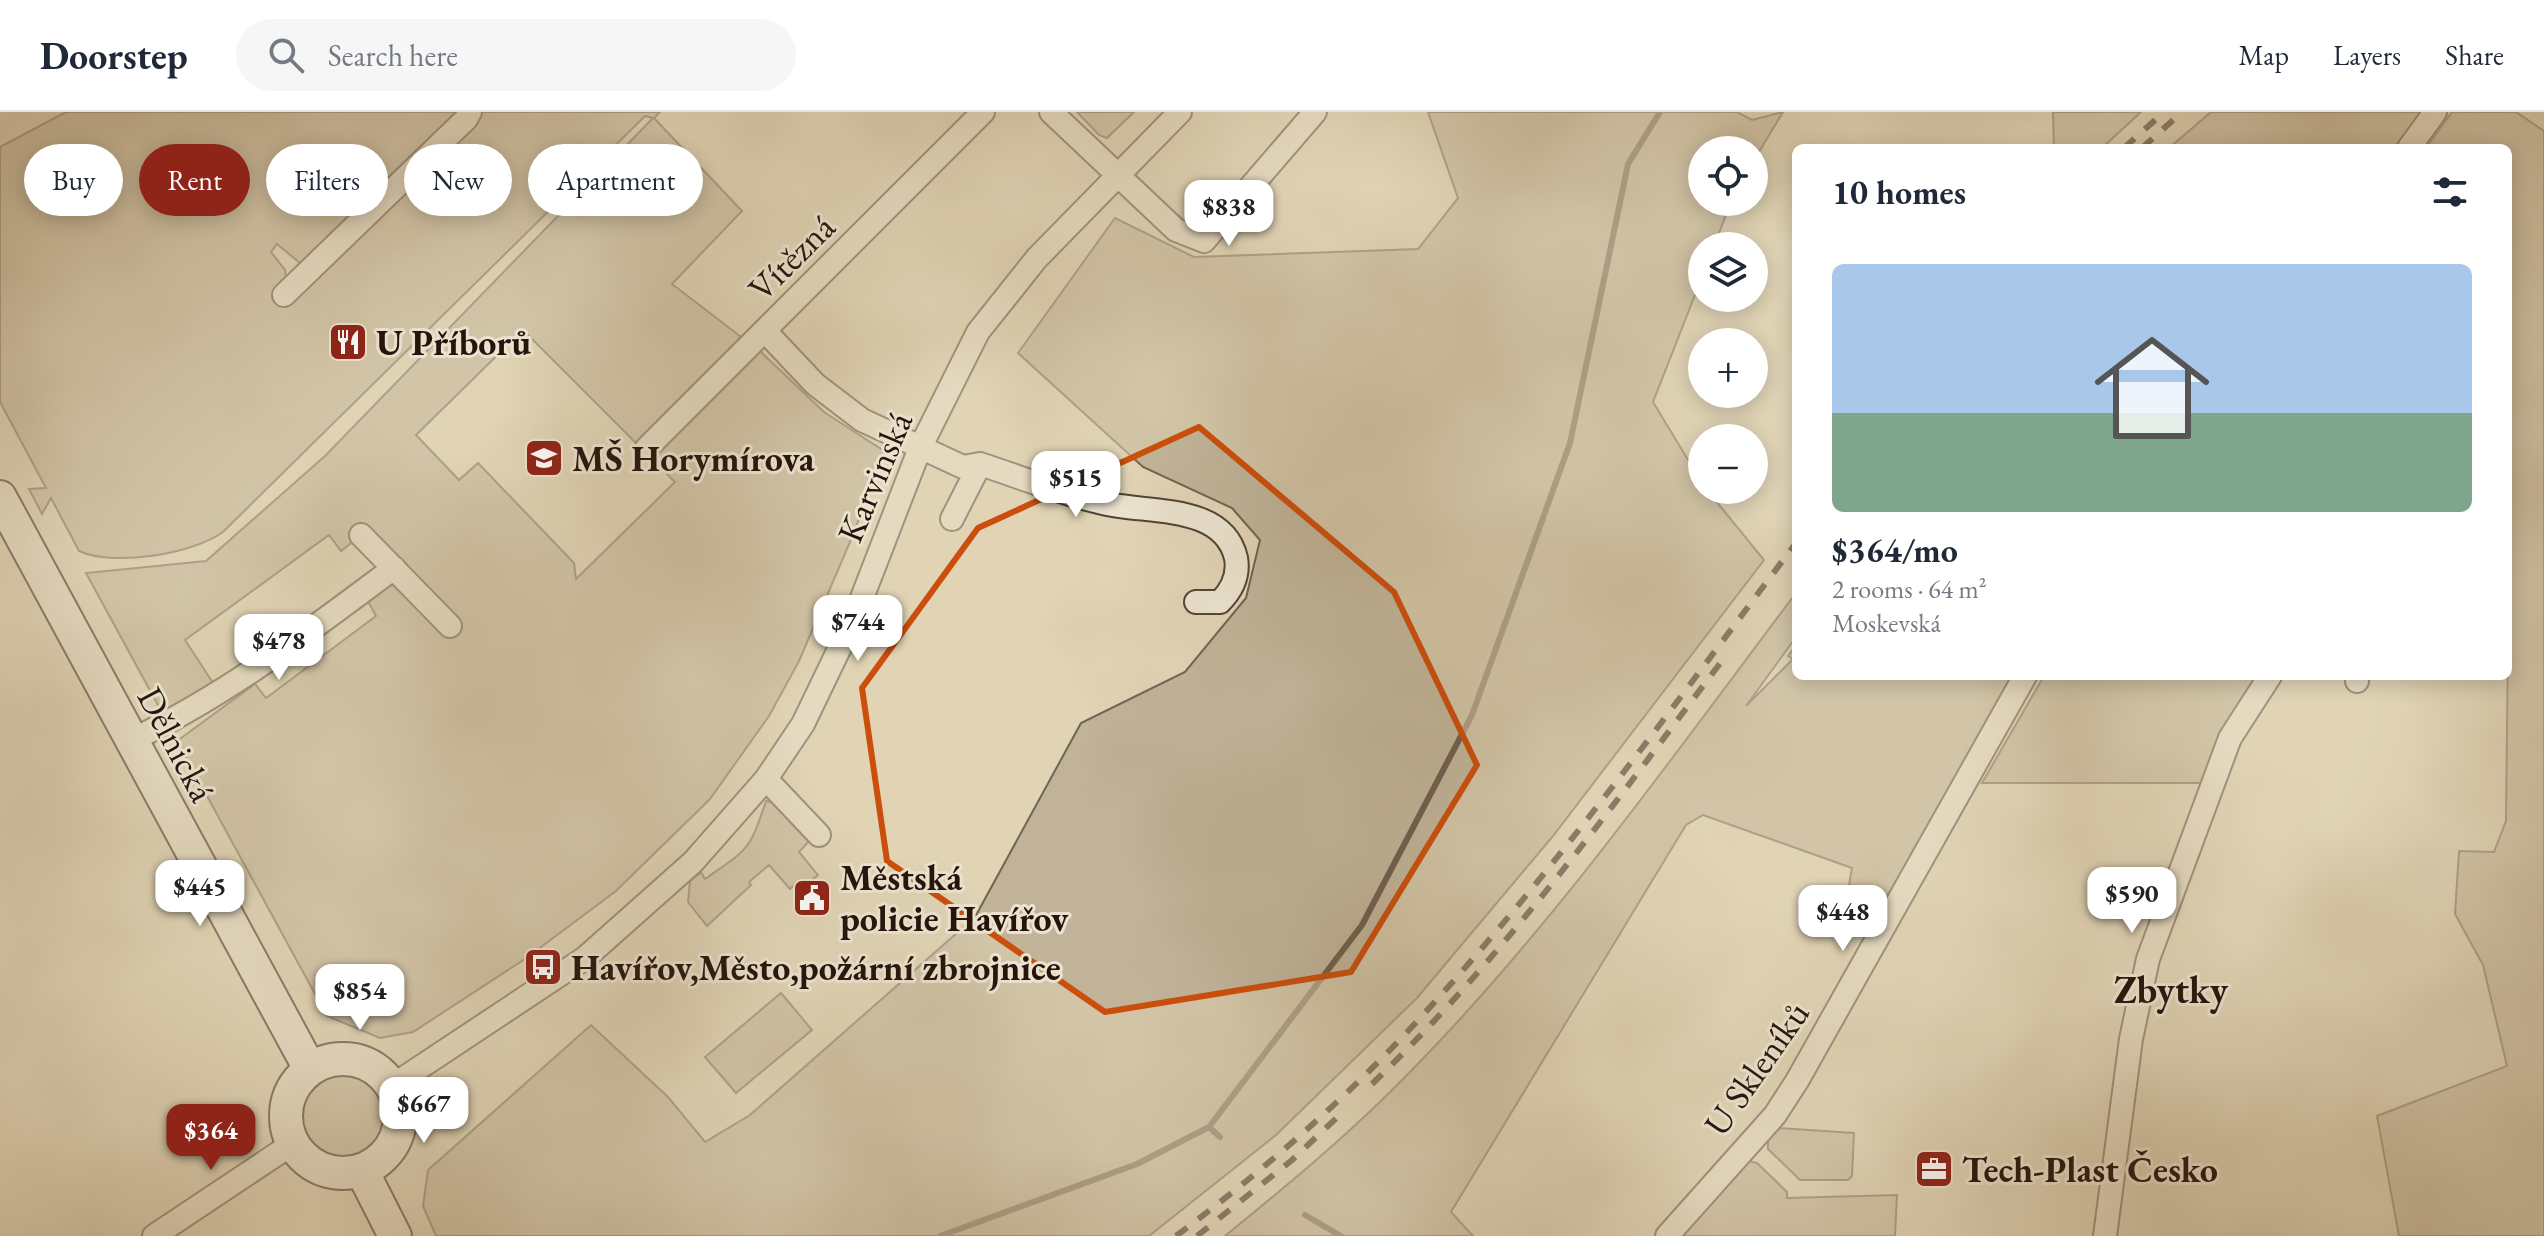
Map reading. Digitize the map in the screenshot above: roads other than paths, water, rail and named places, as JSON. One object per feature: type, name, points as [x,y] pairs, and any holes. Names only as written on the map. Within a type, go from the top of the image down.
[{"type":"street","points":[[284,295],[470,112]]},
{"type":"street","name":"Vítězná","points":[[647,448],[983,112]]},
{"type":"street","points":[[1051,112],[1115,176],[1176,230],[1204,241],[1315,112]]},
{"type":"street","name":"Karvinská","points":[[392,1086],[585,958],[693,862],[766,779],[803,724],[855,616],[920,448],[978,332],[1037,258],[1180,112]]},
{"type":"street","points":[[2412,144],[2435,112]]},
{"type":"street","points":[[765,331],[839,404],[862,420],[963,467],[980,464],[1103,503],[1210,521],[1232,541],[1237,566],[1231,590],[1220,602],[1196,602]]},
{"type":"street","points":[[952,519],[980,464]]},
{"type":"street","name":"Dělnická","points":[[0,497],[310,1069]]},
{"type":"street","points":[[361,535],[450,626]]},
{"type":"street","points":[[130,741],[189,714],[257,670],[394,568]]},
{"type":"street","name":"U Skleníků","points":[[1667,1236],[1775,1115],[1797,1081],[2023,680]]},
{"type":"street","points":[[2105,1236],[2131,1039],[2148,959],[2230,738],[2267,680]]},
{"type":"street","points":[[766,779],[819,835]]},
{"type":"street","points":[[332,1060],[355,1060],[376,1069],[392,1086],[400,1110],[397,1136],[383,1157],[362,1171],[333,1173],[319,1169],[292,1144],[286,1125],[288,1100],[300,1077],[310,1069],[332,1060]]},
{"type":"street","points":[[154,1236],[292,1144]]},
{"type":"street","points":[[362,1171],[395,1236]]},
{"type":"waterway","points":[[940,1236],[1137,1164],[1209,1127],[1362,925],[1472,715],[1570,443],[1628,164],[1660,112]]},
{"type":"waterway","points":[[1209,1127],[1220,1137]]},
{"type":"waterway","points":[[1305,1215],[1341,1236]]},
{"type":"railway","points":[[2128,144],[2164,112]]},
{"type":"railway","points":[[2146,144],[2182,112]]},
{"type":"railway","points":[[1176,1236],[1314,1123],[1391,1049],[1446,990],[1601,802],[1792,548]]},
{"type":"railway","points":[[1372,1084],[1467,985],[1555,880],[1721,662]]},
{"type":"railway","points":[[1197,1236],[1292,1160],[1346,1109]]},
{"type":"place","name":"U Příborů","points":[[348,342]]},
{"type":"place","name":"MŠ Horymírova","points":[[544,458]]},
{"type":"place","name":"Městská policie Havířov","points":[[812,898]]},
{"type":"place","name":"Havířov,Město,požární zbrojnice","points":[[543,967]]},
{"type":"place","name":"Tech-Plast Česko","points":[[1934,1169]]},
{"type":"district","name":"Zbytky","points":[[2171,990]]}]
